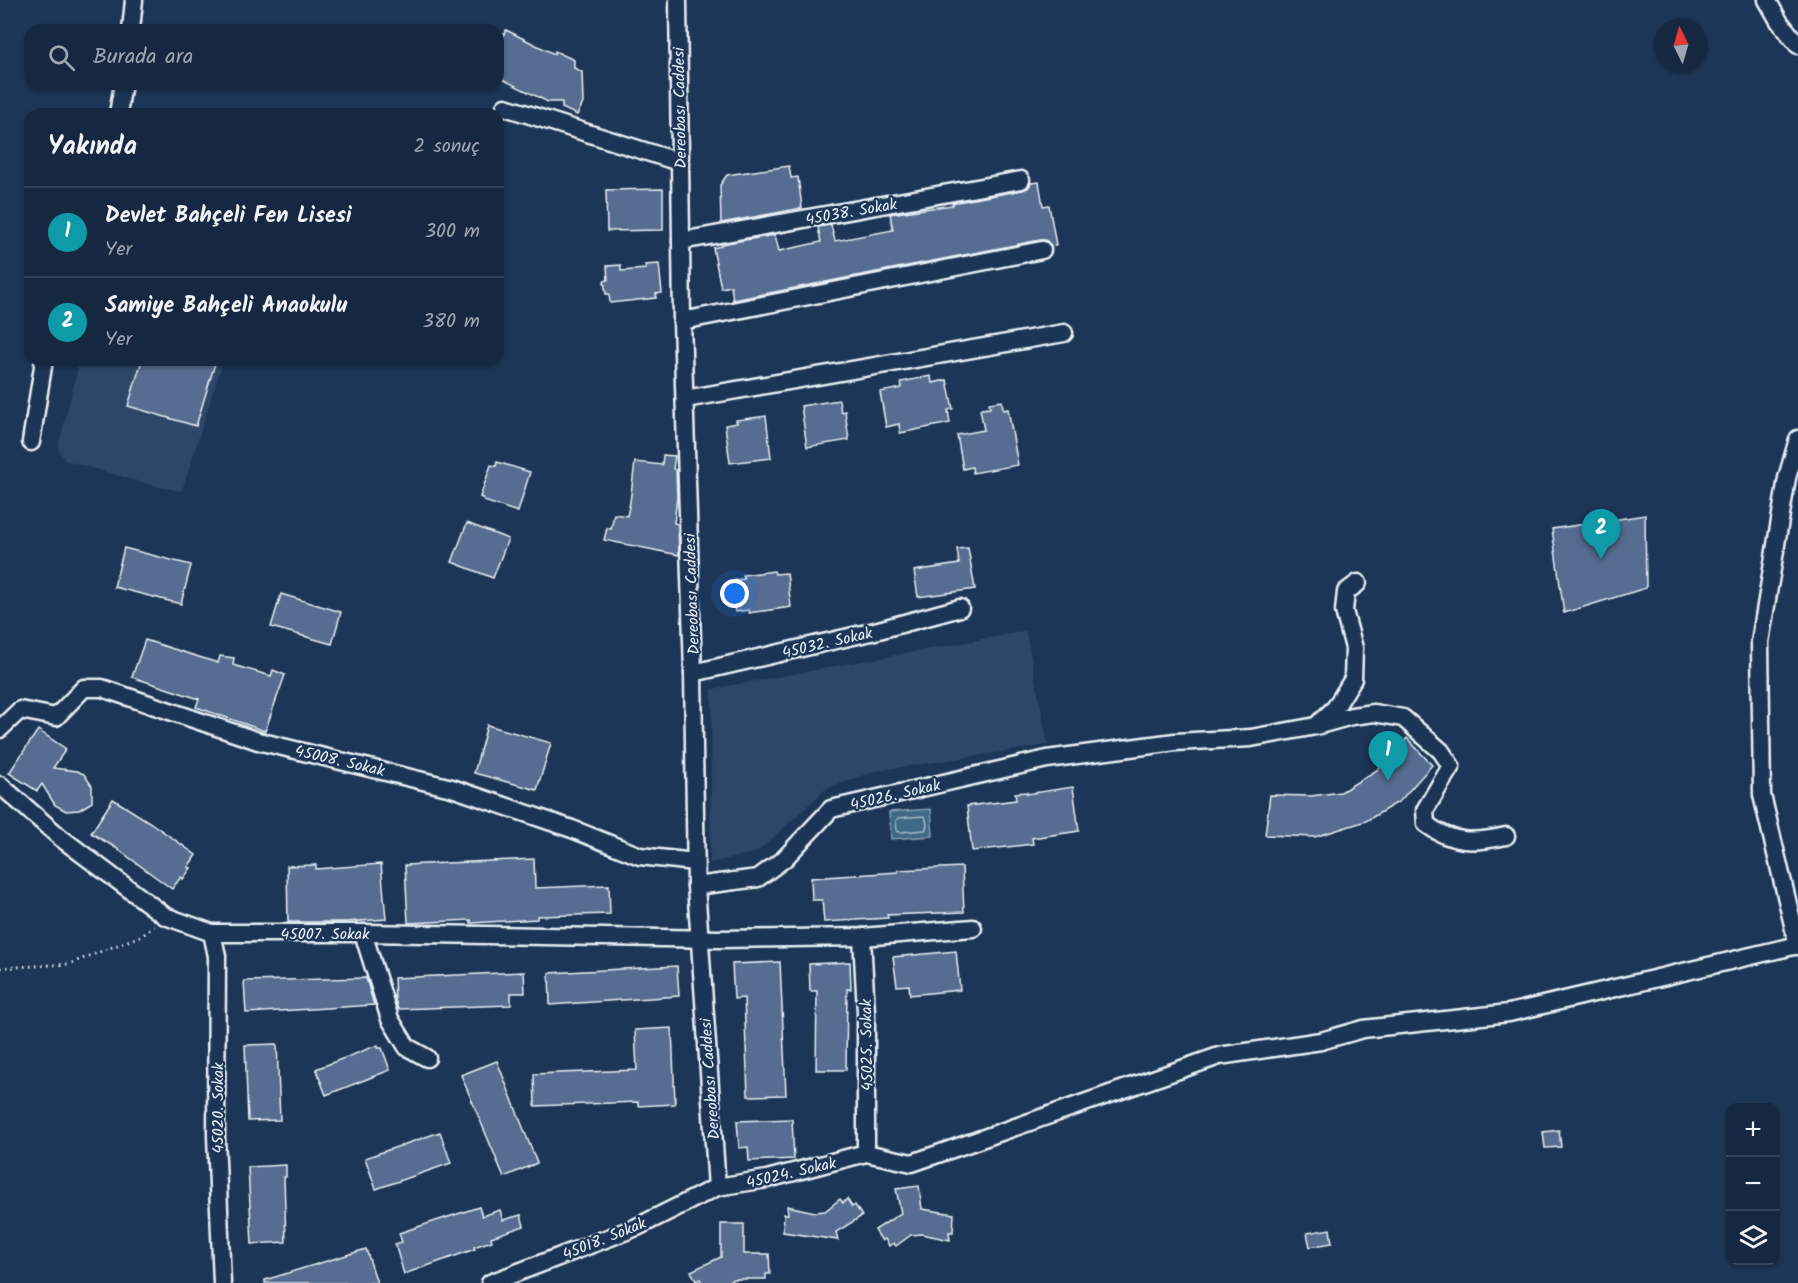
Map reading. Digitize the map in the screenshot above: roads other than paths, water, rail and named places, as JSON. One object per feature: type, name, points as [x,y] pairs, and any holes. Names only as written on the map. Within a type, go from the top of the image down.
[{"type":"street","points":[[132,24],[134,0]]},
{"type":"street","name":"Dereobası Caddesi","points":[[678,0],[682,321],[693,673],[695,862],[698,938],[717,1187]]},
{"type":"street","points":[[1767,0],[1779,21],[1798,45]]},
{"type":"street","points":[[119,108],[122,90]]},
{"type":"street","points":[[505,106],[679,162]]},
{"type":"street","name":"45038. Sokak","points":[[681,241],[1022,180]]},
{"type":"street","points":[[682,321],[1042,250]]},
{"type":"street","points":[[685,399],[1064,333]]},
{"type":"street","points":[[31,442],[43,366]]},
{"type":"street","points":[[866,1154],[912,1163],[1219,1056],[1321,1041],[1363,1029],[1509,1013],[1798,946],[1762,795],[1761,642],[1787,478],[1798,439]]},
{"type":"street","points":[[1316,726],[1335,708],[1353,679],[1354,648],[1344,611],[1346,592],[1358,583]]},
{"type":"street","name":"45032. Sokak","points":[[693,673],[875,631],[960,608]]},
{"type":"street","name":"45008. Sokak","points":[[0,729],[20,710],[56,717],[84,688],[102,688],[258,741],[452,788],[572,829],[640,856],[695,862]]},
{"type":"street","name":"45026. Sokak","points":[[696,886],[758,878],[784,859],[831,809],[1047,759],[1175,742],[1251,738],[1374,713],[1403,718],[1441,751],[1451,766],[1425,810],[1426,824],[1438,834],[1452,839],[1484,841],[1506,836]]},
{"type":"street","name":"45007. Sokak","points":[[0,785],[61,838],[165,916],[212,933],[698,938]]},
{"type":"street","points":[[698,938],[862,937],[973,928]]},
{"type":"street","name":"45020. Sokak","points":[[212,933],[217,956],[216,1136],[222,1283]]},
{"type":"street","points":[[363,933],[390,1019],[407,1047],[427,1058]]},
{"type":"street","name":"45025. Sokak","points":[[862,937],[866,1012],[866,1154]]},
{"type":"street","name":"45024. Sokak","points":[[717,1187],[767,1179],[866,1154]]},
{"type":"street","name":"45018. Sokak","points":[[490,1283],[637,1227],[717,1187]]},
{"type":"water","points":[[931,809],[933,836],[891,839],[889,812]]},
{"type":"place","name":"Samiye Bahçeli Anaokulu","points":[[1601,559]]},
{"type":"place","name":"Devlet Bahçeli Fen Lisesi","points":[[1388,781]]}]
